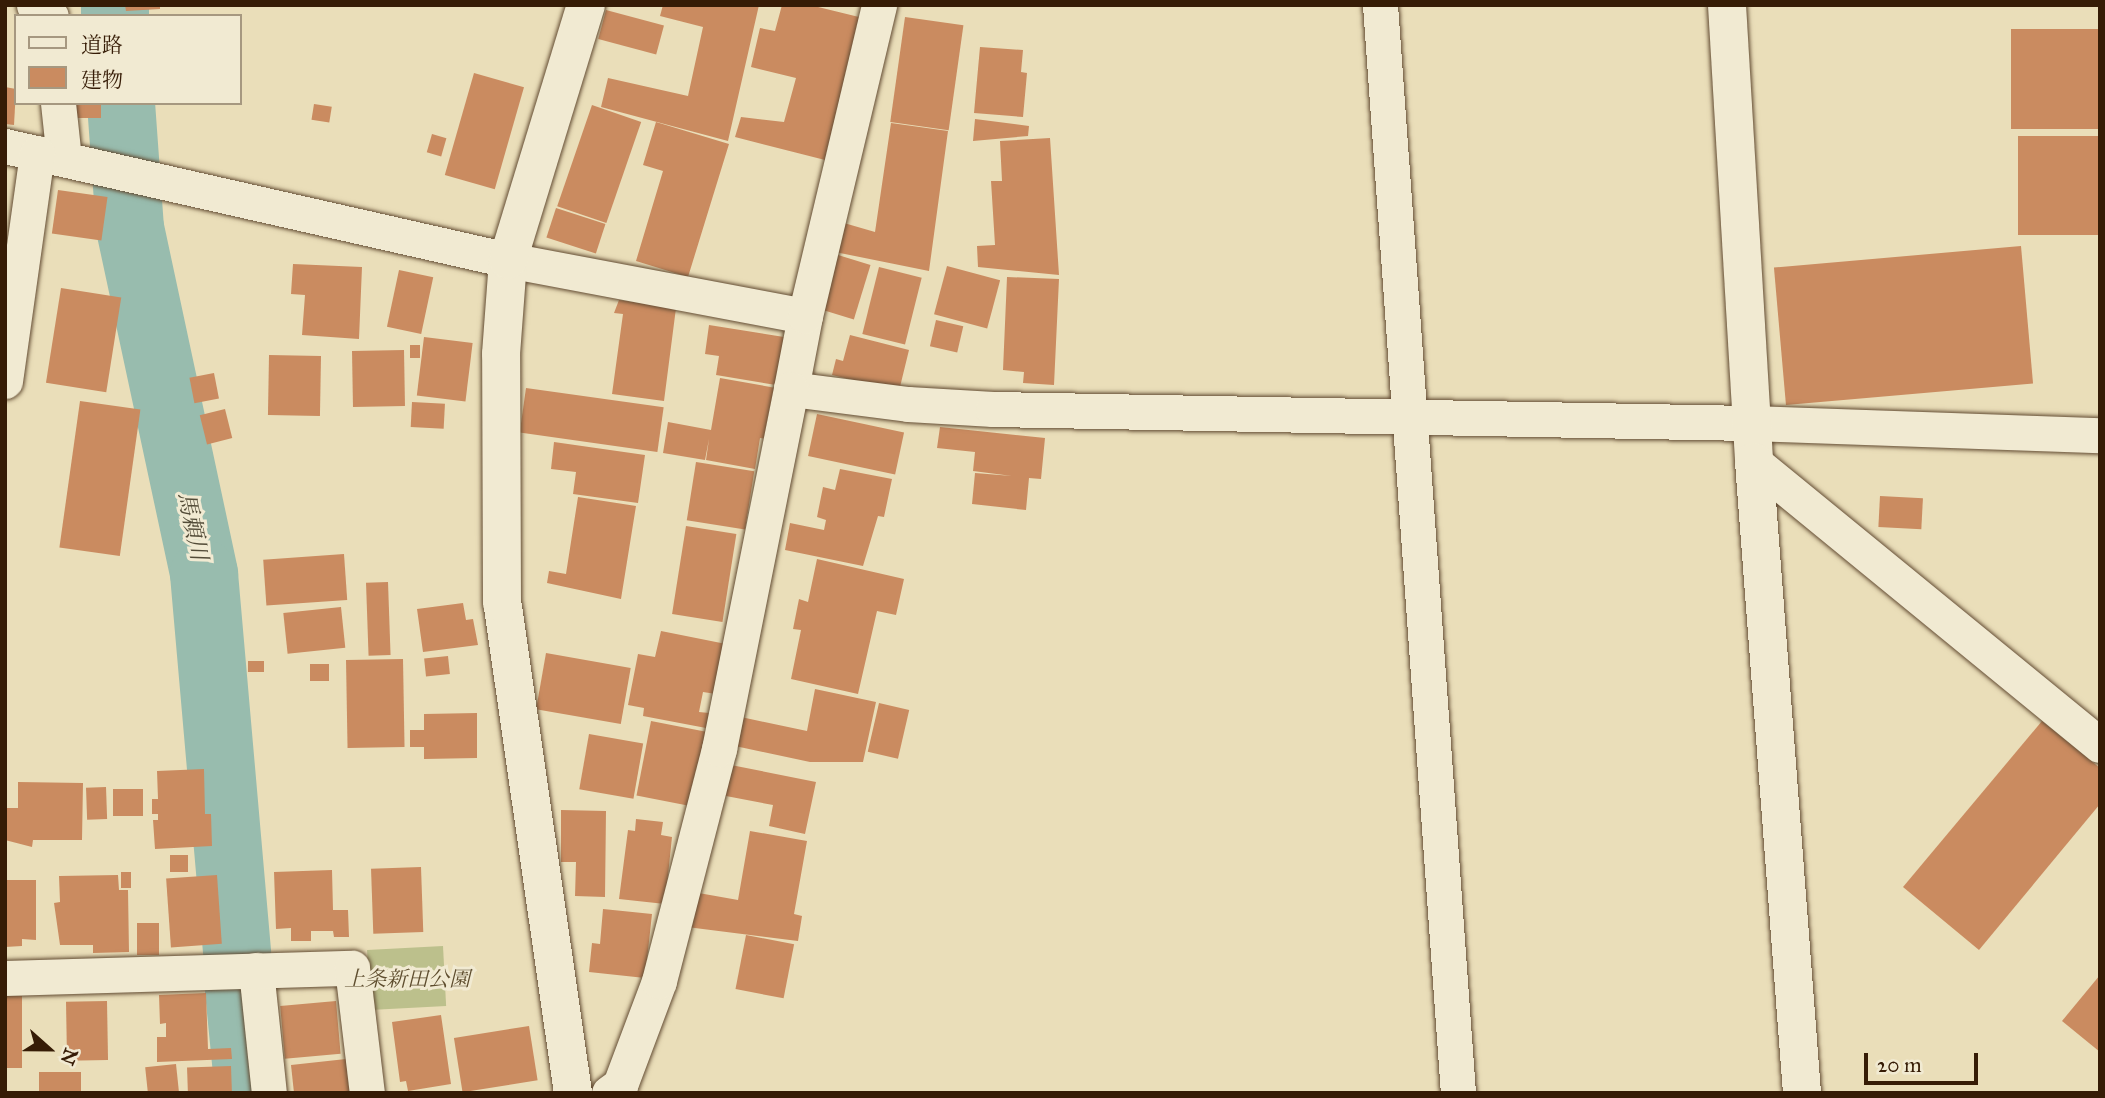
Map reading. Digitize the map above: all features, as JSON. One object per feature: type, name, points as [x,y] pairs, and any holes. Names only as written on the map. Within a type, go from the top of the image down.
[{"type":"street","points":[[573,1093],[502,603],[501,354],[508,260],[586,5]]},
{"type":"street","points":[[609,1093],[620,1085],[659,981],[719,749],[805,316],[878,5]]},
{"type":"street","points":[[1380,5],[1406,416],[1458,1093]]},
{"type":"street","points":[[1727,5],[1751,423],[1802,1093]]},
{"type":"street","points":[[5,381],[35,153],[57,105]]},
{"type":"street","points":[[35,153],[508,260],[805,316]]},
{"type":"street","points":[[791,389],[908,404],[993,409],[1751,423],[2100,436]]},
{"type":"street","points":[[1754,462],[2100,745]]},
{"type":"street","points":[[5,978],[352,968],[367,1093]]},
{"type":"street","points":[[256,970],[269,1093]]},
{"type":"green space","name":"上条新田公園","points":[[443,946],[446,1006],[370,1010],[367,950]]},
{"type":"building","points":[[125,5],[160,5],[160,9],[126,11]]},
{"type":"building","points":[[663,5],[759,5],[728,141],[601,107],[608,78],[688,96],[703,27],[660,16]]},
{"type":"building","points":[[782,5],[810,5],[863,18],[829,161],[735,137],[741,117],[784,122],[796,78],[751,67],[760,28],[775,31]]},
{"type":"building","points":[[606,10],[664,26],[656,55],[598,39]]},
{"type":"building","points":[[905,17],[963,25],[949,130],[890,122]]},
{"type":"building","points":[[2011,29],[2100,29],[2100,129],[2011,129]]},
{"type":"building","points":[[980,47],[1023,50],[1021,72],[1027,73],[1023,117],[974,113]]},
{"type":"building","points":[[474,73],[524,87],[495,189],[445,175]]},
{"type":"building","points":[[5,87],[14,89],[15,105],[14,125],[5,124]]},
{"type":"building","points":[[314,104],[332,107],[329,123],[311,120]]},
{"type":"building","points":[[75,105],[101,105],[101,118],[75,118]]},
{"type":"building","points":[[592,105],[641,122],[606,223],[557,206]]},
{"type":"building","points":[[975,119],[1029,126],[1028,136],[973,141]]},
{"type":"building","points":[[656,122],[729,144],[688,277],[636,261],[663,171],[643,165]]},
{"type":"building","points":[[891,123],[948,131],[929,271],[835,252],[844,223],[875,232]]},
{"type":"building","points":[[432,134],[446,138],[441,156],[427,152]]},
{"type":"building","points":[[2018,136],[2100,136],[2100,235],[2018,235]]},
{"type":"building","points":[[1050,138],[1059,275],[978,267],[977,246],[995,245],[991,181],[1002,181],[1000,141]]},
{"type":"building","points":[[58,190],[108,197],[101,241],[52,234]]},
{"type":"building","points":[[556,208],[605,224],[596,254],[546,237]]},
{"type":"building","points":[[2021,246],[2033,383],[1786,405],[1774,268]]},
{"type":"building","points":[[838,255],[871,265],[854,319],[821,310]]},
{"type":"building","points":[[293,264],[362,267],[359,339],[302,335],[305,295],[291,294]]},
{"type":"building","points":[[947,266],[1000,280],[987,329],[934,314]]},
{"type":"building","points":[[879,267],[922,278],[905,345],[862,334]]},
{"type":"building","points":[[399,270],[433,277],[421,334],[387,327]]},
{"type":"building","points":[[1007,277],[1059,279],[1054,385],[1023,383],[1024,372],[1003,370]]},
{"type":"building","points":[[61,288],[121,298],[106,392],[46,383]]},
{"type":"building","points":[[619,300],[676,308],[664,401],[612,394],[623,314],[614,313]]},
{"type":"building","points":[[936,320],[963,326],[957,353],[930,346]]},
{"type":"building","points":[[709,325],[784,337],[776,385],[716,375],[719,356],[705,354]]},
{"type":"building","points":[[850,335],[909,350],[899,391],[832,375],[836,359],[843,361]]},
{"type":"building","points":[[424,337],[473,343],[465,402],[417,396]]},
{"type":"building","points":[[410,345],[420,345],[420,358],[410,358]]},
{"type":"building","points":[[404,350],[405,406],[353,407],[352,351]]},
{"type":"building","points":[[269,355],[321,356],[320,416],[268,415]]},
{"type":"building","points":[[214,373],[219,399],[194,403],[189,378]]},
{"type":"building","points":[[720,378],[776,388],[767,439],[760,438],[755,469],[706,460],[709,439],[705,460],[663,453],[668,422],[711,430]]},
{"type":"building","points":[[526,388],[664,407],[657,452],[520,433]]},
{"type":"building","points":[[80,401],[140,409],[120,556],[59,548]]},
{"type":"building","points":[[412,402],[445,404],[444,429],[411,427]]},
{"type":"building","points":[[225,409],[232,438],[207,444],[200,415]]},
{"type":"building","points":[[817,414],[904,433],[895,475],[808,456]]},
{"type":"building","points":[[940,427],[1045,438],[1041,479],[1029,478],[1026,510],[972,504],[975,473],[1012,476],[973,471],[975,452],[937,448]]},
{"type":"building","points":[[554,442],[645,455],[638,503],[573,494],[576,472],[551,469]]},
{"type":"building","points":[[696,462],[754,471],[745,530],[687,520]]},
{"type":"building","points":[[840,469],[892,479],[884,517],[878,516],[863,566],[785,550],[790,523],[824,530],[826,520],[817,517],[823,487],[835,490]]},
{"type":"building","points":[[1880,496],[1923,498],[1921,529],[1878,527]]},
{"type":"building","points":[[578,497],[636,506],[621,599],[547,583],[549,571],[566,574]]},
{"type":"building","points":[[686,526],[736,534],[722,622],[672,614]]},
{"type":"building","points":[[344,554],[347,600],[266,606],[263,560]]},
{"type":"building","points":[[817,559],[904,579],[896,615],[877,611],[858,694],[791,679],[801,630],[793,629],[799,599],[808,602]]},
{"type":"building","points":[[388,582],[391,655],[369,656],[366,583]]},
{"type":"building","points":[[463,603],[466,620],[473,619],[478,645],[423,652],[417,609]]},
{"type":"building","points":[[341,607],[345,648],[288,654],[283,613]]},
{"type":"building","points":[[661,631],[726,644],[716,694],[703,692],[699,712],[709,713],[706,728],[643,716],[644,708],[628,705],[638,654],[655,657]]},
{"type":"building","points":[[546,653],[631,668],[621,724],[536,709]]},
{"type":"building","points":[[448,656],[450,674],[426,676],[424,659]]},
{"type":"building","points":[[403,659],[405,747],[348,748],[346,660]]},
{"type":"building","points":[[248,661],[264,661],[264,672],[248,672]]},
{"type":"building","points":[[310,664],[329,664],[329,681],[310,681]]},
{"type":"building","points":[[815,689],[876,702],[863,762],[810,762],[735,746],[741,717],[807,731]]},
{"type":"building","points":[[879,703],[909,710],[898,759],[868,752]]},
{"type":"building","points":[[477,713],[477,758],[424,759],[424,747],[410,747],[410,730],[424,730],[424,714]]},
{"type":"building","points":[[651,721],[706,732],[691,806],[636,796]]},
{"type":"building","points":[[2042,721],[2100,768],[2100,804],[1979,950],[1903,887]]},
{"type":"building","points":[[589,734],[643,744],[633,799],[579,789]]},
{"type":"building","points":[[731,765],[816,782],[805,834],[769,826],[773,805],[726,796],[727,788],[721,814],[712,812]]},
{"type":"building","points":[[204,769],[205,814],[211,814],[212,846],[155,849],[153,820],[158,820],[158,814],[152,814],[152,799],[158,799],[157,771]]},
{"type":"building","points":[[18,782],[83,783],[82,840],[33,840],[32,847],[5,840],[5,808],[18,808]]},
{"type":"building","points":[[106,787],[107,819],[87,820],[86,788]]},
{"type":"building","points":[[113,789],[143,789],[143,816],[113,816]]},
{"type":"building","points":[[561,810],[606,811],[605,897],[575,896],[576,862],[561,862]]},
{"type":"building","points":[[636,819],[663,822],[661,835],[672,837],[665,904],[619,899],[628,830],[635,831]]},
{"type":"building","points":[[750,831],[807,841],[794,914],[802,916],[798,941],[687,927],[693,892],[738,900]]},
{"type":"building","points":[[170,855],[188,855],[188,872],[170,872]]},
{"type":"building","points":[[421,867],[423,932],[373,934],[371,869]]},
{"type":"building","points":[[332,870],[333,910],[348,910],[349,937],[334,937],[333,931],[311,931],[311,941],[291,941],[291,928],[276,929],[274,872]]},
{"type":"building","points":[[121,872],[131,872],[131,888],[121,888]]},
{"type":"building","points":[[118,875],[119,890],[128,890],[129,952],[93,953],[93,945],[60,945],[54,903],[60,902],[59,876]]},
{"type":"building","points":[[217,875],[222,944],[171,947],[166,879]]},
{"type":"building","points":[[5,880],[36,880],[36,940],[22,939],[22,946],[5,947]]},
{"type":"building","points":[[603,909],[652,914],[645,978],[589,972],[592,943],[600,944]]},
{"type":"building","points":[[137,923],[159,923],[159,955],[137,955]]},
{"type":"building","points":[[746,935],[794,944],[784,998],[736,989]]},
{"type":"building","points":[[2100,975],[2100,1052],[2062,1021]]},
{"type":"building","points":[[206,993],[208,1049],[231,1048],[232,1059],[157,1062],[157,1037],[166,1037],[166,1023],[160,1024],[159,995]]},
{"type":"building","points":[[5,996],[22,996],[22,1068],[5,1068]]},
{"type":"building","points":[[107,1001],[108,1060],[67,1061],[66,1002]]},
{"type":"building","points":[[336,1001],[341,1054],[285,1059],[280,1006]]},
{"type":"building","points":[[441,1015],[451,1084],[408,1091],[406,1081],[400,1082],[392,1022]]},
{"type":"building","points":[[529,1026],[538,1080],[463,1092],[454,1038]]},
{"type":"building","points":[[346,1059],[350,1093],[294,1093],[291,1065]]},
{"type":"building","points":[[176,1064],[179,1092],[148,1093],[145,1067]]},
{"type":"building","points":[[231,1066],[232,1093],[188,1093],[187,1068]]},
{"type":"building","points":[[39,1072],[81,1072],[81,1093],[39,1093]]},
{"type":"waterway","name":"馬頼川","points":[[115,5],[115,14]]},
{"type":"waterway","name":"馬頼川","points":[[121,105],[130,228],[204,574],[237,953]]},
{"type":"waterway","name":"馬頼川","points":[[239,991],[249,1093]]}]
